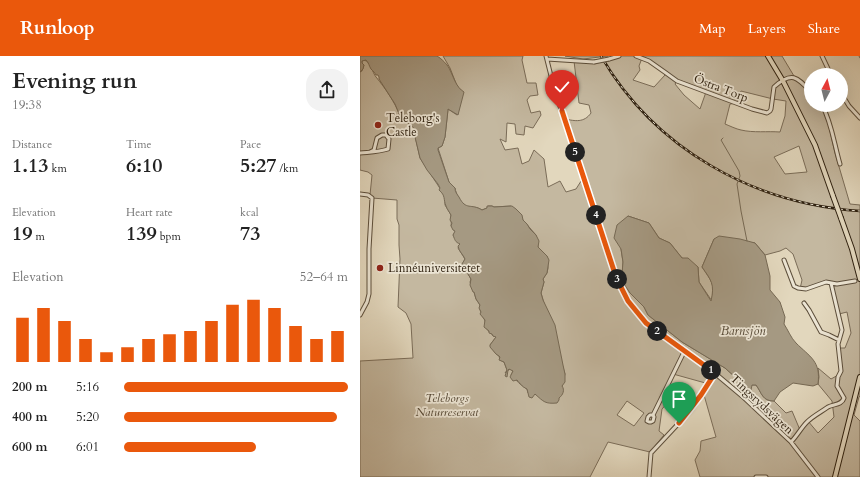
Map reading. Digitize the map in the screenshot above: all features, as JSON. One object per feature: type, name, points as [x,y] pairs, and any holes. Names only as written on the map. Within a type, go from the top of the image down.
[{"type":"main road","points":[[768,56],[783,81],[815,145],[852,249],[858,280]]},
{"type":"main road","points":[[835,477],[860,377]]},
{"type":"street","points":[[547,58],[594,62],[619,56]]},
{"type":"street","name":"Östra Torp","points":[[636,56],[649,61],[666,74],[677,80],[752,109],[767,113],[771,109],[774,96],[774,87],[783,81]]},
{"type":"street","points":[[822,56],[828,68]]},
{"type":"street","name":"Tingsrydsvägen","points":[[547,58],[554,88],[616,277],[628,301],[646,323],[715,373],[742,396],[791,442],[818,477]]},
{"type":"street","points":[[783,81],[789,77],[793,77],[804,86]]},
{"type":"street","points":[[848,104],[860,118]]},
{"type":"street","points":[[826,112],[840,164]]},
{"type":"street","points":[[360,153],[380,152],[388,149],[389,139],[386,135],[382,135],[377,138],[374,150],[370,152]]},
{"type":"street","points":[[360,194],[368,194],[372,198],[369,249],[369,294],[367,302],[360,315]]},
{"type":"street","points":[[784,260],[795,287],[803,289],[826,282],[837,284],[858,280]]},
{"type":"street","points":[[791,442],[808,421],[832,405],[843,401],[844,398],[837,386],[841,371],[838,348],[842,327],[832,283]]},
{"type":"street","points":[[804,303],[821,332],[839,340]]},
{"type":"street","points":[[652,416],[683,354],[686,353]]},
{"type":"street","points":[[649,477],[651,453],[679,423],[701,395],[715,373]]},
{"type":"street","points":[[756,477],[766,477]]},
{"type":"green space","name":"Teleborgs Naturreservat","points":[[443,56],[523,56],[522,60],[527,83],[536,83],[538,95],[530,96],[527,100],[531,113],[540,111],[541,115],[533,128],[525,126],[524,135],[516,134],[515,124],[507,123],[506,142],[500,139],[505,150],[518,148],[522,164],[529,161],[534,150],[544,159],[548,187],[560,181],[566,192],[576,189],[583,178],[565,119],[576,121],[582,120],[591,113],[589,105],[579,103],[574,61],[594,62],[619,56],[636,56],[642,58],[639,66],[640,70],[633,80],[654,87],[665,75],[665,71],[642,56],[782,56],[794,76],[804,87],[804,112],[824,112],[827,118],[835,153],[850,204],[860,205],[860,396],[854,415],[860,421],[860,477],[700,477],[695,460],[700,451],[701,441],[716,437],[704,395],[709,384],[673,374],[660,397],[668,402],[662,409],[659,431],[664,435],[650,452],[608,442],[590,477],[360,477],[360,361],[413,358],[411,324],[406,313],[398,307],[400,259],[397,200],[372,198],[370,195],[372,175],[368,172],[360,170],[360,72],[362,71],[364,65],[362,61],[364,60],[368,63],[393,100],[400,116],[406,119],[415,136],[420,158],[443,193],[445,205],[451,215],[451,226],[456,231],[453,235],[460,244],[458,248],[465,259],[462,265],[466,268],[471,279],[470,282],[476,299],[480,305],[486,328],[493,336],[496,337],[490,345],[499,356],[500,360],[504,362],[507,370],[505,373],[510,369],[513,371],[511,375],[527,389],[528,393],[559,398],[565,374],[541,293],[544,282],[543,279],[548,268],[547,256],[538,247],[536,235],[511,206],[488,206],[482,210],[465,206],[459,199],[455,188],[449,182],[438,148],[442,146],[445,137],[448,109],[457,115],[461,90],[457,86],[450,68]],"holes":[[[677,81],[706,92],[700,109],[684,95],[675,84]],[[741,91],[786,101],[785,116],[780,132],[746,131],[725,124],[730,104],[737,103]],[[799,146],[807,172],[785,174],[774,157]],[[628,216],[649,223],[659,238],[670,243],[682,258],[698,267],[699,282],[712,301],[713,286],[702,267],[714,239],[755,243],[765,255],[786,248],[793,254],[802,280],[800,289],[806,289],[829,282],[831,283],[839,314],[847,312],[851,333],[845,348],[838,348],[840,374],[831,379],[818,368],[818,384],[832,401],[834,417],[818,433],[808,421],[800,430],[792,411],[786,413],[774,401],[767,400],[756,385],[751,385],[748,391],[744,385],[725,368],[682,342],[648,315],[644,307],[630,293],[622,275],[623,262],[621,249]],[[627,401],[644,413],[634,426],[617,415]]]},
{"type":"green space","points":[[565,56],[608,56],[583,59]]},
{"type":"water","points":[[360,56],[437,56],[448,66],[457,85],[464,92],[458,115],[448,109],[445,137],[442,146],[438,148],[438,150],[449,182],[455,188],[456,193],[464,204],[482,210],[487,208],[487,206],[512,206],[522,215],[523,220],[536,235],[539,241],[538,247],[549,260],[547,273],[543,279],[544,282],[541,293],[555,325],[565,374],[565,382],[562,386],[563,392],[557,403],[545,402],[535,394],[532,398],[529,397],[527,389],[517,380],[513,381],[510,377],[513,371],[509,369],[507,377],[505,376],[507,370],[504,362],[499,360],[500,357],[490,347],[496,337],[489,333],[489,331],[484,327],[485,320],[480,314],[480,305],[470,285],[471,279],[466,268],[462,265],[465,259],[458,246],[460,244],[456,242],[453,235],[455,231],[451,226],[451,215],[446,206],[444,196],[439,190],[440,188],[438,184],[420,158],[415,137],[416,130],[408,123],[406,119],[400,116],[395,104],[378,75],[376,75],[371,69],[366,60],[362,61],[364,65],[360,72]]},
{"type":"water","name":"Barnsjön","points":[[628,216],[649,223],[659,238],[670,243],[682,258],[688,258],[698,267],[699,282],[711,301],[713,290],[711,282],[702,267],[714,239],[719,236],[755,243],[765,255],[770,276],[770,290],[780,302],[785,317],[784,324],[794,341],[810,356],[816,365],[818,370],[818,384],[813,386],[793,383],[780,392],[774,401],[767,400],[756,385],[752,385],[751,390],[748,391],[744,385],[725,368],[682,342],[648,315],[644,307],[630,293],[624,284],[621,249],[614,238],[617,225]]},
{"type":"waterway","points":[[723,138],[721,140],[739,171],[740,176],[737,184],[747,241]]},
{"type":"railway","points":[[601,56],[623,89],[649,118],[679,144],[711,166],[746,183],[782,197],[821,206],[860,211]]},
{"type":"place","name":"Teleborg's Castle","points":[[378,125]]},
{"type":"place","name":"Linnéuniversitetet","points":[[380,268]]},
{"type":"route","points":[[562,111],[616,277],[628,301],[646,323],[715,373],[701,395],[679,423]]}]
